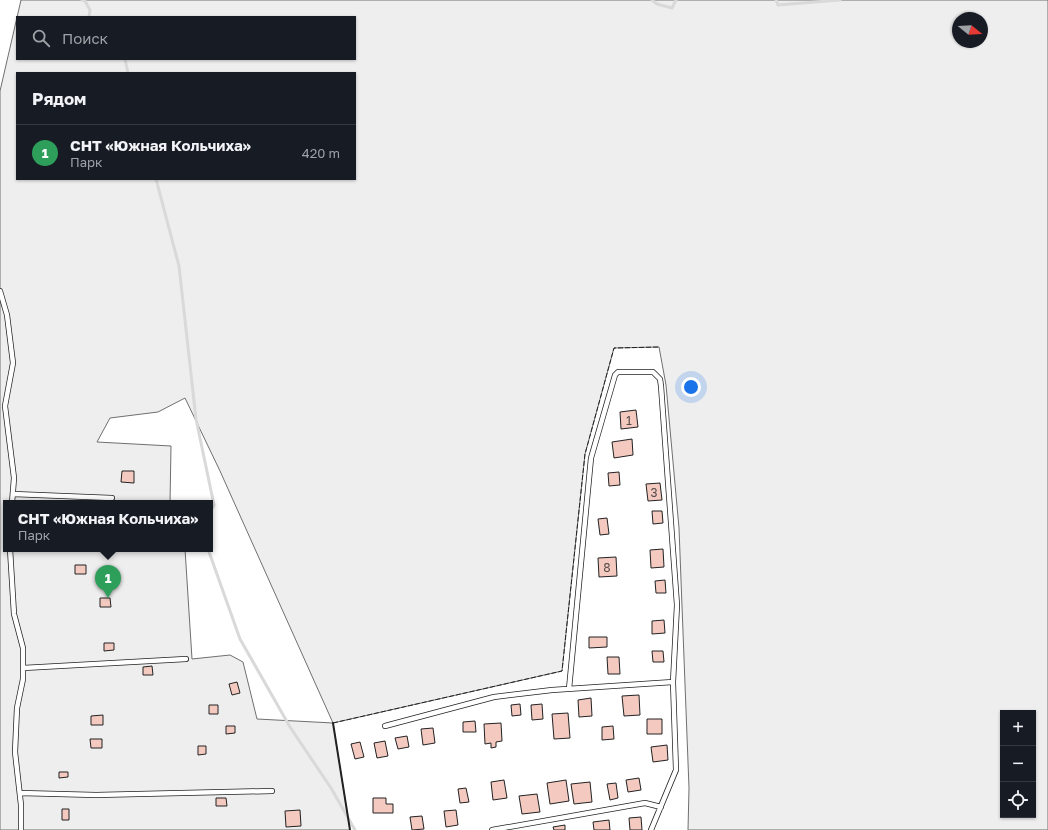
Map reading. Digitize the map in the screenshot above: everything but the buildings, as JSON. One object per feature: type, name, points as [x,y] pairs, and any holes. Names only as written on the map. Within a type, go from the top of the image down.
[{"type":"lane","points":[[0,291],[7,315],[13,363],[5,406],[14,478],[12,500]]},
{"type":"lane","points":[[569,689],[591,458],[614,379],[618,372],[653,372],[660,379],[662,386],[677,605],[673,682],[676,770],[651,830]]},
{"type":"lane","points":[[13,494],[112,498]]},
{"type":"lane","points":[[10,552],[14,614],[23,648],[23,679],[17,708],[15,752],[21,805],[21,830]]},
{"type":"lane","points":[[23,668],[186,659]]},
{"type":"lane","points":[[385,726],[494,697],[552,690],[673,682]]},
{"type":"lane","points":[[20,793],[96,795],[272,791]]},
{"type":"lane","points":[[492,830],[645,803],[661,807]]},
{"type":"shaded area","points":[[21,0],[1048,0],[1048,830],[688,830],[689,788],[679,528],[666,385],[659,347],[614,348],[585,454],[562,671],[333,723],[350,830],[0,830],[0,91],[16,21],[16,60],[356,60],[356,16],[17,16]],"holes":[[[185,398],[220,471],[333,723],[257,719],[243,662],[230,655],[192,659],[185,552],[3,552],[3,500],[170,500],[171,446],[97,442],[110,418],[158,412]]]},
{"type":"waterway","points":[[82,0],[85,1],[90,10],[89,16]]},
{"type":"waterway","points":[[652,0],[657,4],[672,8],[676,0]]},
{"type":"waterway","points":[[776,0],[778,5],[840,0]]},
{"type":"waterway","points":[[125,60],[128,72]]},
{"type":"waterway","points":[[156,180],[179,266],[196,419],[213,500]]},
{"type":"waterway","points":[[213,500],[213,507]]},
{"type":"waterway","points":[[209,552],[240,639],[290,727],[331,788],[355,830]]},
{"type":"fence","points":[[333,723],[562,671],[585,454],[614,348],[659,347]]},
{"type":"wall","points":[[333,723],[350,830]]},
{"type":"place","name":"СНТ «Южная Кольчиха»","points":[[108,598]]}]
